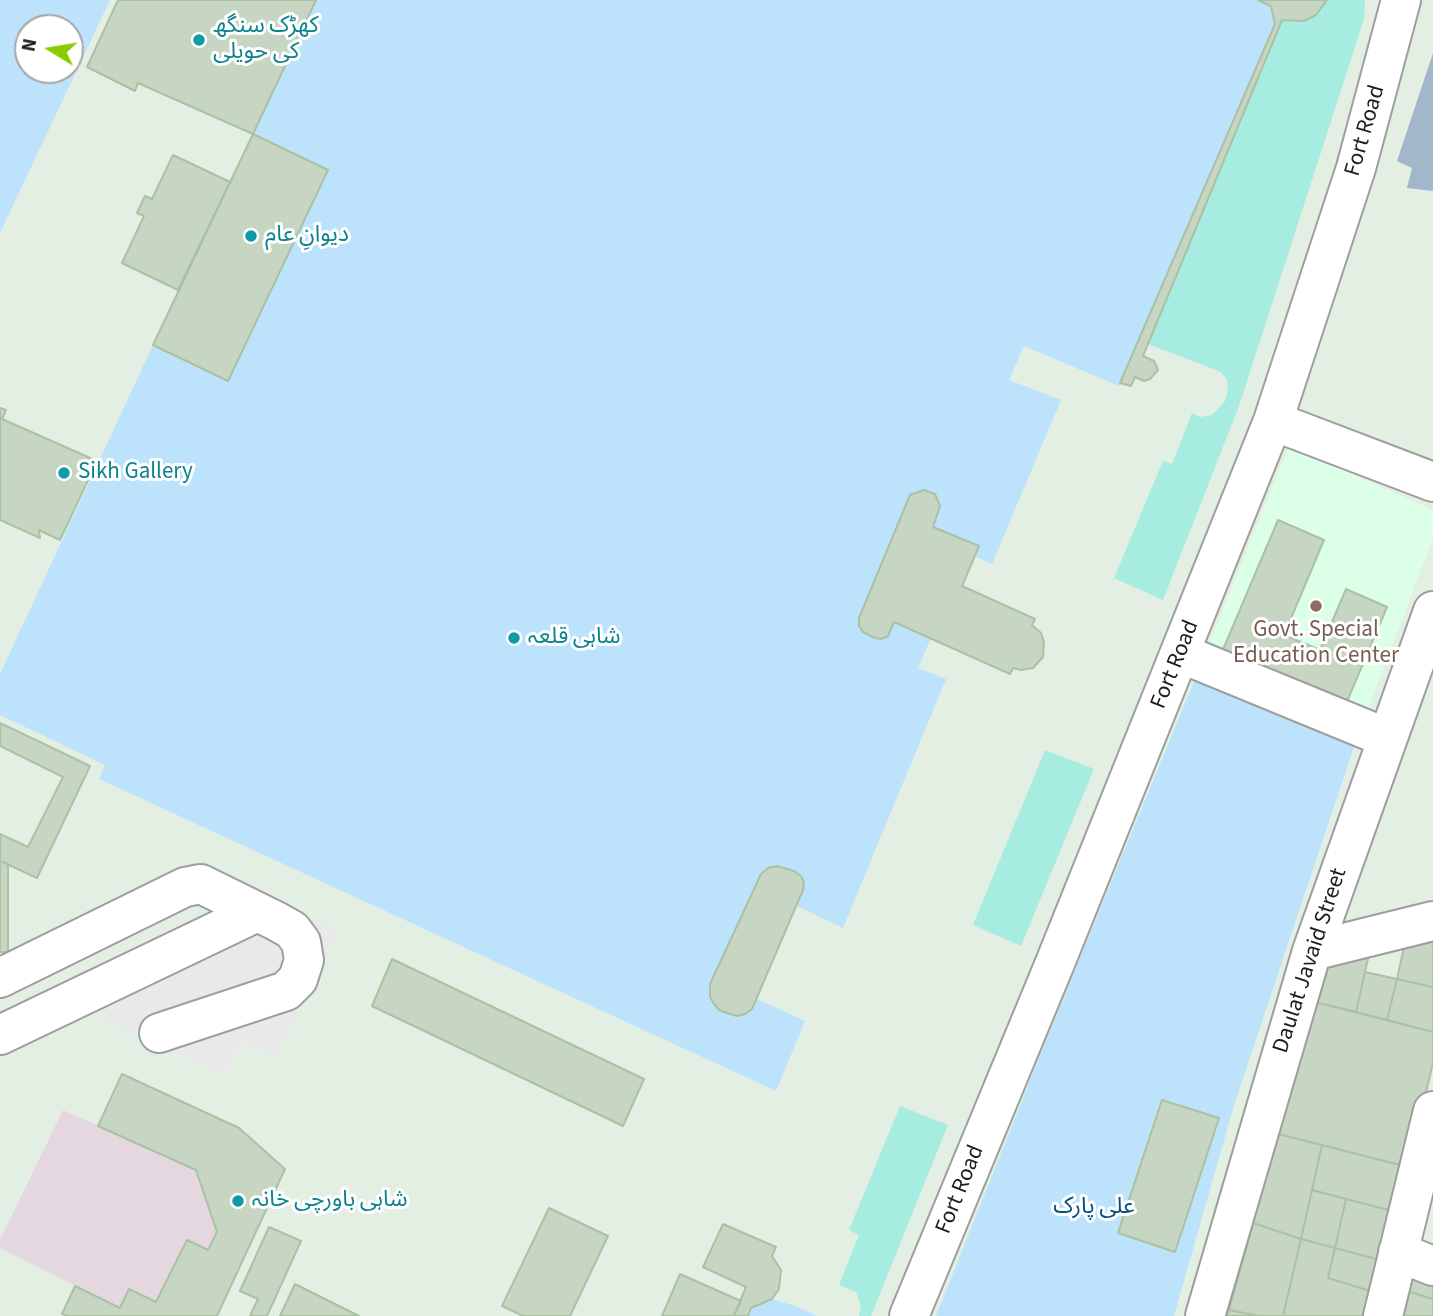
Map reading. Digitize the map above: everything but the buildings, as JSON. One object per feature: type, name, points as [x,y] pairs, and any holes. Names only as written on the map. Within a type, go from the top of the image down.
[{"type":"street","name":"Fort Road","points":[[909,1316],[1181,653],[1273,421],[1356,168],[1401,0]]},
{"type":"street","points":[[1273,421],[1433,482]]},
{"type":"street","name":"Daulat Javaid Street","points":[[1205,1316],[1312,951],[1433,611]]},
{"type":"street","points":[[1181,653],[1387,738]]},
{"type":"street","points":[[0,978],[185,887],[201,884],[292,930],[301,942],[304,960],[298,979],[286,991],[159,1033]]},
{"type":"street","points":[[0,1035],[257,912]]},
{"type":"street","points":[[1312,951],[1433,921]]},
{"type":"street","points":[[1382,1316],[1433,1111]]},
{"type":"street","points":[[1398,1252],[1433,1266]]},
{"type":"shaded area","points":[[1327,0],[1365,0],[1364,19],[1239,406],[1163,600],[1114,578],[1163,461],[1172,464],[1192,413],[1200,417],[1212,415],[1225,401],[1228,389],[1227,380],[1221,372],[1148,344],[1282,20],[1304,21],[1316,15]]},
{"type":"shaded area","points":[[1433,53],[1433,191],[1407,188],[1412,168],[1397,161]]},
{"type":"shaded area","name":"Govt. Special Education Center","points":[[1289,446],[1433,510],[1433,538],[1357,738],[1197,674]]},
{"type":"shaded area","points":[[1045,750],[1094,769],[1021,946],[973,925]]},
{"type":"shaded area","points":[[295,910],[337,930],[277,1058],[240,1041],[224,1075],[106,1020],[114,1003]]},
{"type":"shaded area","points":[[900,1106],[948,1125],[871,1316],[859,1316],[861,1307],[856,1292],[839,1285],[859,1235],[849,1230]]},
{"type":"shaded area","points":[[63,1110],[196,1170],[217,1232],[208,1250],[186,1240],[156,1302],[120,1308],[0,1248],[0,1240]]},
{"type":"green space","points":[[0,0],[110,0],[84,55],[84,14],[14,14],[14,84],[70,84],[0,233]]},
{"type":"green space","points":[[316,0],[1258,0],[1271,6],[1275,24],[1119,386],[1024,346],[1009,380],[1061,400],[992,564],[975,556],[979,547],[933,527],[940,506],[935,494],[924,490],[910,495],[859,618],[859,626],[863,632],[875,638],[888,636],[894,622],[931,638],[918,668],[946,679],[843,928],[797,906],[804,882],[794,871],[777,866],[768,868],[761,874],[710,984],[710,997],[719,1010],[737,1016],[745,1014],[757,999],[805,1021],[776,1091],[99,779],[105,765],[0,715],[0,674],[153,345],[228,381],[328,171],[253,134]]},
{"type":"green space","name":"علی پارک","points":[[1197,674],[1357,738],[1235,1102],[1174,1316],[936,1316],[1045,1043]]},
{"type":"green space","points":[[772,1299],[817,1316],[748,1316],[751,1308]]},
{"type":"place","name":"کھڑک سنگھ کی حویلی","points":[[199,40]]},
{"type":"place","name":"دیوانِ عام","points":[[251,236]]},
{"type":"place","name":"Sikh Gallery","points":[[64,473]]},
{"type":"place","name":"Govt. Special Education Center","points":[[1316,606]]},
{"type":"place","name":"شاہی قلعہ","points":[[514,638]]},
{"type":"place","name":"شاہی باورچی خانہ","points":[[238,1201]]}]
